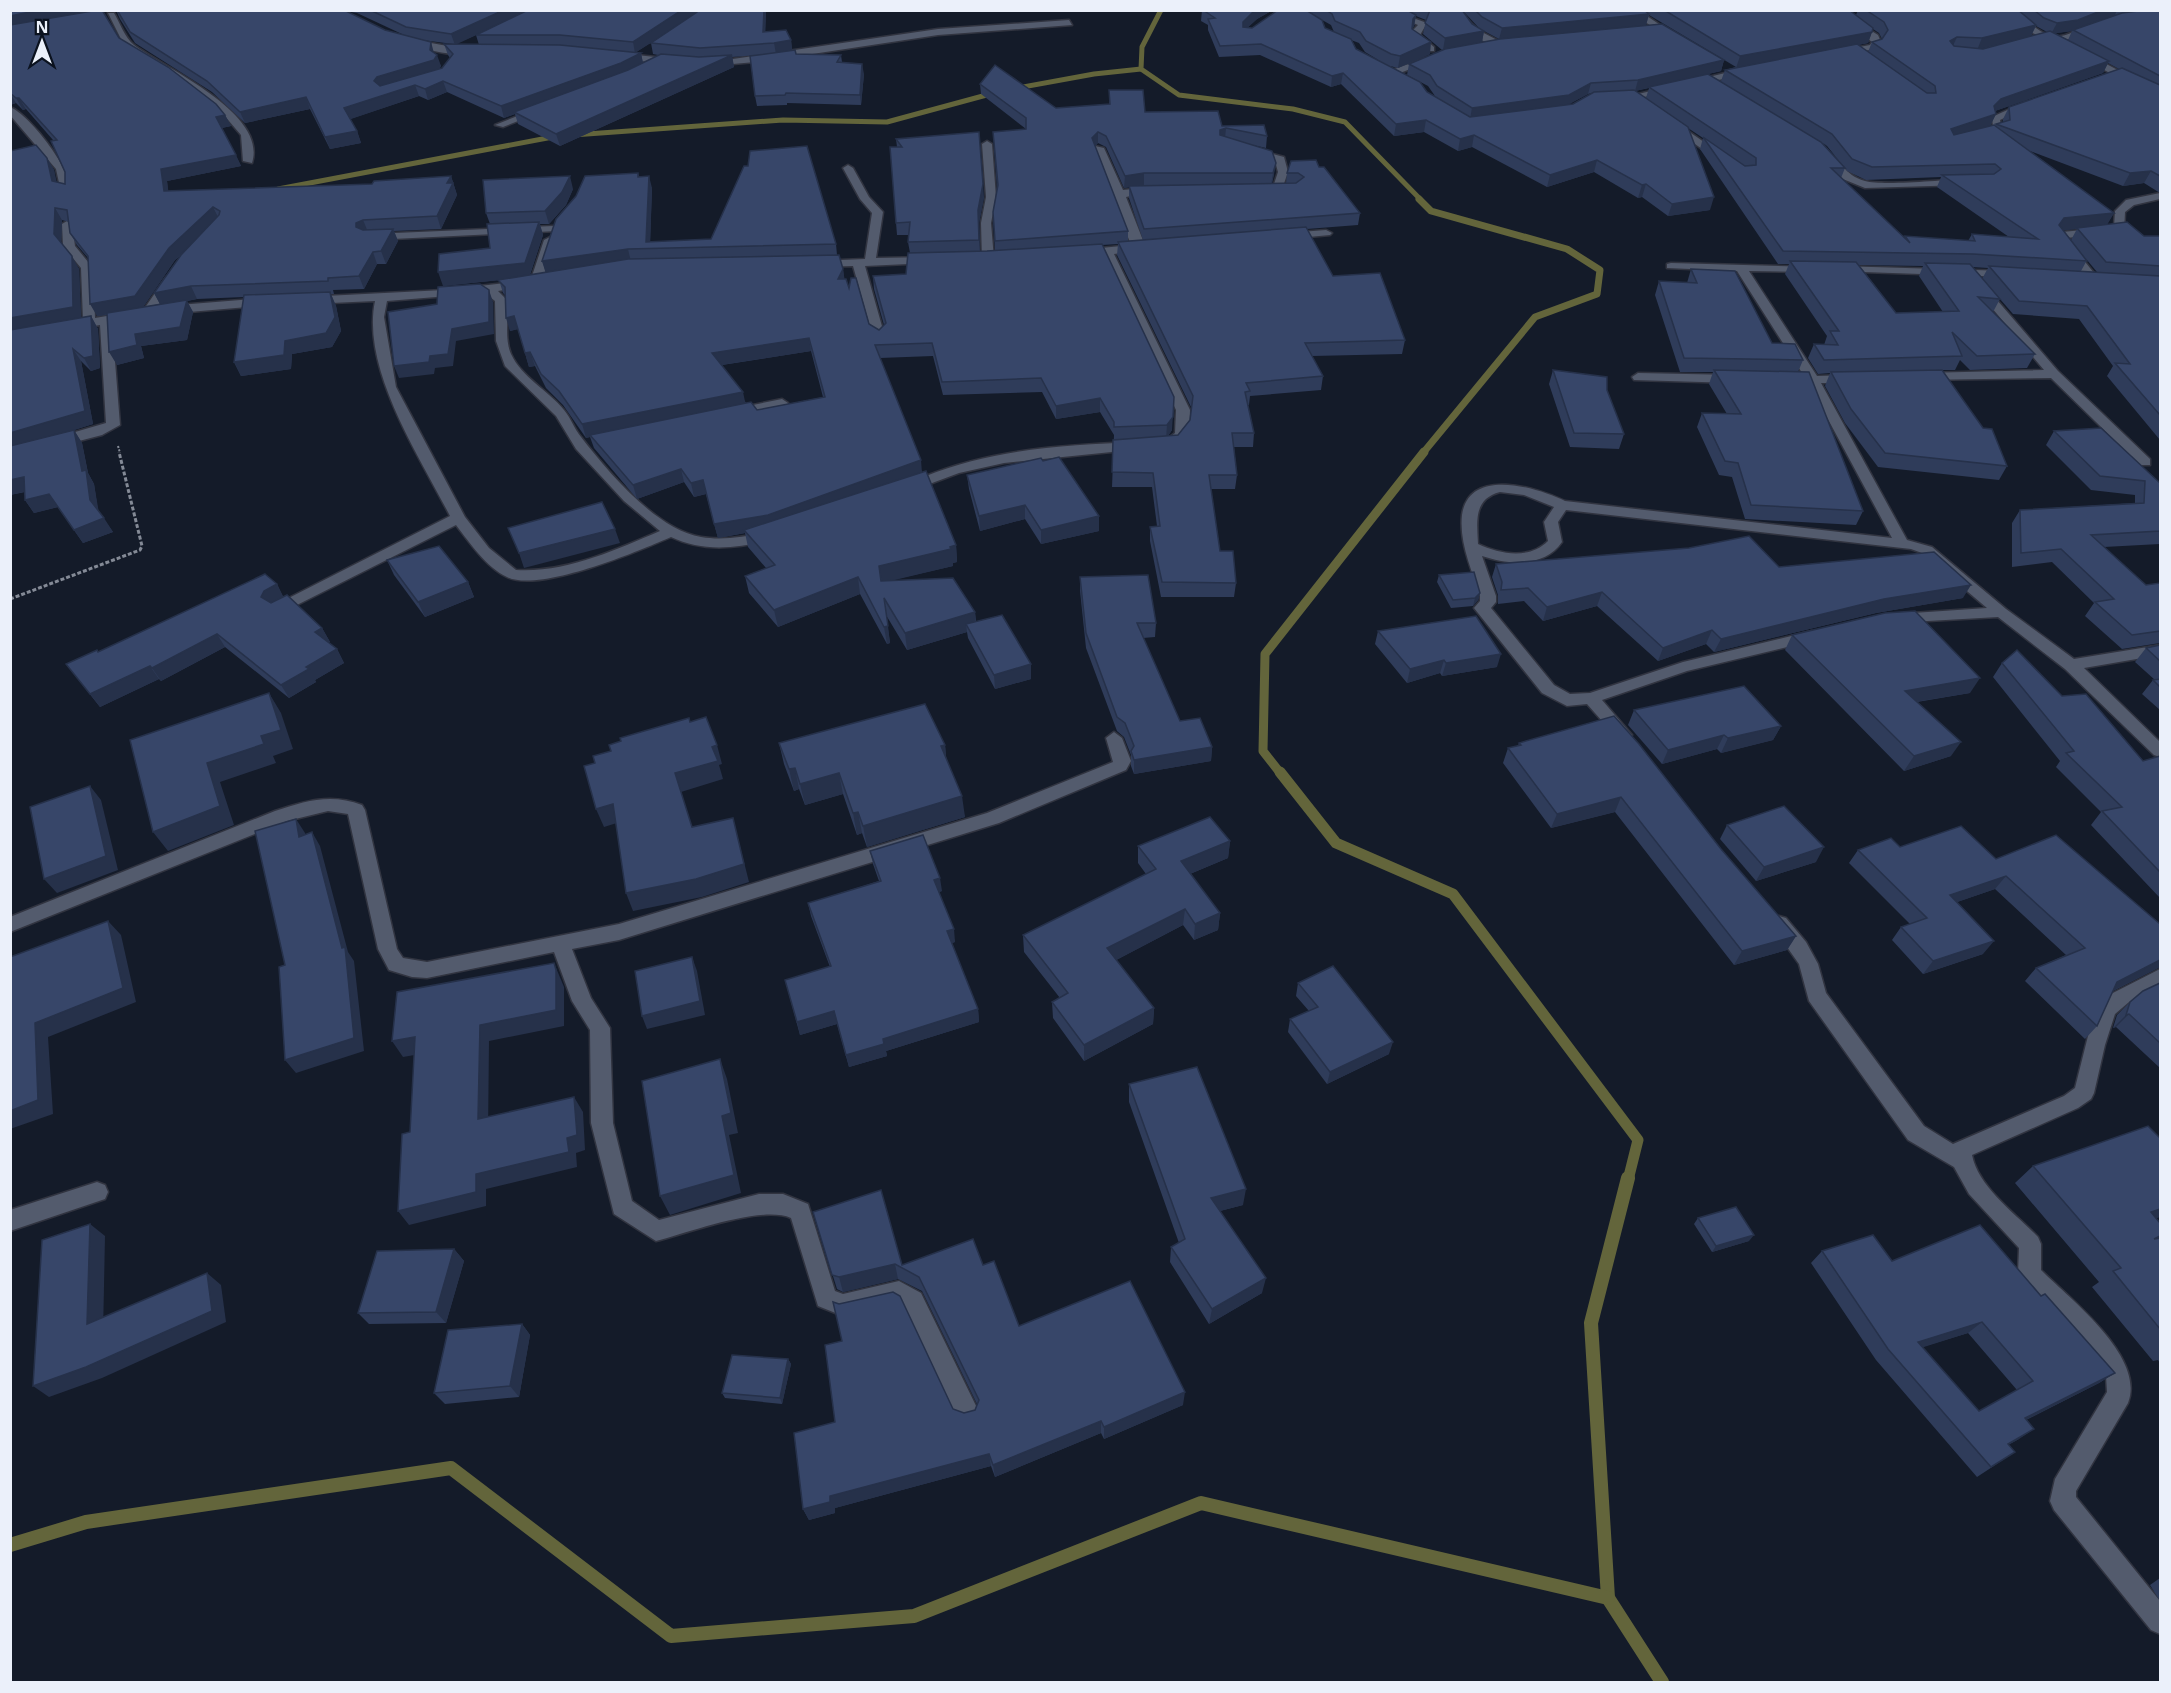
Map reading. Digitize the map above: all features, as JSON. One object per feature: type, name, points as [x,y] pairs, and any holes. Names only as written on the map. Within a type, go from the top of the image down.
[{"type":"street","points":[[1631,10],[1679,40]]},
{"type":"street","points":[[2006,10],[2045,37],[2057,39],[2064,39],[2099,24]]},
{"type":"street","points":[[1832,54],[1873,47],[1877,42],[1875,37],[1844,14],[1856,12]]},
{"type":"street","points":[[122,14],[106,15],[128,45],[177,74],[226,112],[246,135],[248,161]]},
{"type":"street","points":[[1402,15],[1424,25],[1417,30],[1416,36],[1440,55],[1391,71],[1397,77],[1425,90]]},
{"type":"street","points":[[1464,17],[1475,32],[1498,44]]},
{"type":"street","points":[[702,64],[776,59],[860,42],[952,32],[1069,24]]},
{"type":"street","points":[[1648,30],[1660,29]]},
{"type":"street","points":[[2028,43],[2045,37]]},
{"type":"street","points":[[2057,39],[2067,48]]},
{"type":"street","points":[[404,40],[441,54],[457,50],[477,40]]},
{"type":"street","points":[[1475,48],[1510,42]]},
{"type":"street","points":[[457,50],[480,51]]},
{"type":"street","points":[[1854,50],[1863,57]]},
{"type":"street","points":[[638,58],[648,52]]},
{"type":"street","points":[[2077,53],[2160,96]]},
{"type":"street","points":[[606,54],[681,62]]},
{"type":"street","points":[[644,69],[660,60]]},
{"type":"street","points":[[1726,67],[1736,73]]},
{"type":"street","points":[[1657,114],[1630,96],[1757,69]]},
{"type":"street","points":[[2107,76],[2118,73]]},
{"type":"street","points":[[1706,79],[1725,91]]},
{"type":"street","points":[[1964,139],[1998,129],[1995,119],[1999,115],[2042,99]]},
{"type":"street","points":[[500,125],[553,105]]},
{"type":"street","points":[[10,110],[18,115],[61,169],[66,192]]},
{"type":"street","points":[[1667,121],[1736,167]]},
{"type":"street","points":[[987,144],[991,197],[982,259],[1005,258]]},
{"type":"street","points":[[1234,146],[1263,152],[1280,159],[1283,172],[1276,190]]},
{"type":"street","points":[[1073,253],[1144,248],[1099,148]]},
{"type":"street","points":[[1822,150],[1842,174],[1866,185],[1977,181]]},
{"type":"street","points":[[848,168],[865,199],[878,212],[864,262],[879,337]]},
{"type":"street","points":[[1120,196],[1126,192],[1166,190]]},
{"type":"street","points":[[2071,278],[2100,280],[2060,239],[2062,235],[2120,230],[2120,211],[2130,202],[2160,196]]},
{"type":"street","points":[[55,329],[197,305],[382,298],[488,289],[541,281],[553,229],[561,218]]},
{"type":"street","points":[[67,224],[69,246],[87,268],[89,323]]},
{"type":"street","points":[[368,237],[553,229]]},
{"type":"street","points":[[1279,237],[1326,233]]},
{"type":"street","points":[[897,492],[960,468],[1110,447],[1170,445],[1182,435],[1183,410],[1107,250]]},
{"type":"street","points":[[807,264],[942,260]]},
{"type":"street","points":[[148,312],[181,264]]},
{"type":"street","points":[[1671,266],[2025,275]]},
{"type":"street","points":[[1741,268],[1813,380],[1901,542]]},
{"type":"street","points":[[1967,272],[2054,374],[2145,462]]},
{"type":"street","points":[[488,289],[501,300],[504,317],[501,335],[505,355],[516,370],[561,414],[587,444],[637,509],[669,533],[702,543],[742,543],[784,532]]},
{"type":"street","points":[[382,298],[378,317],[390,387],[458,518],[484,551],[512,574],[553,573],[609,558],[669,533]]},
{"type":"street","points":[[10,456],[113,425],[106,320]]},
{"type":"street","points":[[1905,378],[2054,374]]},
{"type":"street","points":[[1638,377],[1743,379]]},
{"type":"street","points":[[1778,380],[1871,379]]},
{"type":"street","points":[[715,417],[782,403]]},
{"type":"street","points":[[1832,631],[1683,667],[1591,699],[1567,700],[1548,688],[1482,608],[1488,602],[1488,596],[1471,546],[1470,510],[1482,495],[1496,489],[1510,489],[1538,493],[1562,505],[1901,542],[1927,550],[2001,612],[2071,665],[2160,751]]},
{"type":"street","points":[[1471,546],[1485,554],[1535,557],[1549,551],[1555,542],[1551,522],[1562,505]]},
{"type":"street","points":[[278,609],[458,518]]},
{"type":"street","points":[[1877,620],[2001,612]]},
{"type":"street","points":[[2071,665],[2160,651]]},
{"type":"street","points":[[1591,699],[1634,745]]},
{"type":"street","points":[[10,925],[281,816],[320,804],[344,804],[356,810],[388,949],[396,964],[412,969],[427,970],[619,932],[993,818],[1120,766],[1122,761],[1114,738]]},
{"type":"street","points":[[1767,910],[1806,954],[1815,976],[1816,995],[1916,1133],[1961,1160]]},
{"type":"street","points":[[561,945],[582,1001],[600,1028],[602,1123],[622,1207],[656,1231],[759,1204],[783,1204],[800,1211],[826,1299],[843,1305],[899,1292],[913,1300],[967,1412]]},
{"type":"street","points":[[2160,977],[2159,980],[2113,1002],[2106,1011],[2087,1073],[2084,1093],[2071,1102],[1961,1151],[1961,1160],[1967,1175],[2030,1244],[2029,1274],[2103,1349],[2118,1372],[2119,1394],[2064,1488],[2063,1501],[2160,1621]]},
{"type":"street","points":[[10,1221],[97,1192]]},
{"type":"path","points":[[10,599],[140,550],[142,546],[113,425]]},
{"type":"building","points":[[10,10],[40,10],[10,16]]},
{"type":"building","points":[[102,10],[119,38],[168,67],[216,104],[225,115],[216,117],[236,155],[161,169],[164,191],[372,184],[374,181],[451,176],[447,183],[453,183],[437,216],[363,220],[356,223],[356,227],[363,230],[393,229],[381,251],[373,252],[359,276],[328,278],[328,281],[191,286],[154,293],[181,255],[219,215],[220,211],[213,207],[169,248],[135,296],[90,304],[88,256],[70,233],[67,210],[55,208],[54,234],[72,256],[73,307],[10,318],[10,151],[36,145],[47,158],[52,181],[65,184],[65,172],[51,141],[57,140],[19,98],[10,93],[10,25]]},
{"type":"building","points":[[117,10],[344,10],[385,30],[431,42],[430,50],[437,55],[434,60],[377,77],[374,81],[380,86],[442,68],[453,54],[444,44],[560,45],[641,53],[621,63],[501,106],[443,81],[425,89],[415,85],[344,108],[357,131],[325,137],[306,97],[240,112],[207,81],[130,32]]},
{"type":"building","points":[[370,10],[504,10],[451,34],[406,27]]},
{"type":"building","points":[[528,10],[682,10],[633,42],[560,35],[476,35]]},
{"type":"building","points":[[697,10],[764,10],[763,32],[786,30],[791,40],[700,48],[651,43]]},
{"type":"building","points":[[1203,10],[1255,10],[1243,22],[1243,27],[1252,28],[1278,10],[1306,10],[1322,20],[1325,28],[1351,39],[1356,49],[1420,82],[1427,92],[1470,117],[1573,104],[1594,92],[1634,90],[1688,127],[1714,197],[1672,204],[1646,184],[1642,185],[1597,160],[1550,175],[1474,135],[1460,139],[1426,120],[1396,124],[1343,73],[1332,76],[1261,44],[1220,46],[1208,19],[1215,18]]},
{"type":"building","points":[[1326,10],[1407,10],[1416,15],[1412,29],[1431,42],[1400,56],[1391,54],[1366,41],[1360,32],[1335,21],[1332,14]]},
{"type":"building","points":[[1430,10],[1462,10],[1472,24],[1484,31],[1445,38],[1425,23]]},
{"type":"building","points":[[1475,10],[1644,10],[1649,14],[1502,28],[1482,17]]},
{"type":"building","points":[[1664,10],[1849,10],[1873,28],[1872,32],[1740,56]]},
{"type":"building","points":[[1866,10],[2018,10],[2036,25],[1982,38],[1957,37],[1950,41],[1954,46],[1983,49],[2050,31],[2109,61],[2001,99],[1994,106],[1996,114],[1951,129],[1954,135],[1994,125],[2114,213],[2064,218],[2059,225],[2087,261],[1973,254],[1783,251],[1703,137],[1745,166],[1756,165],[1756,158],[1649,87],[1708,74],[1821,142],[1845,168],[1831,168],[1910,243],[1905,236],[1975,241],[1972,234],[2038,239],[1942,175],[1994,174],[2001,169],[1995,164],[1872,167],[1852,159],[1832,134],[1725,70],[1857,44],[1927,93],[1936,93],[1935,86],[1872,42],[1882,39],[1888,30],[1884,22]]},
{"type":"building","points":[[2034,10],[2103,10],[2078,20],[2057,23],[2044,18]]},
{"type":"building","points":[[2160,10],[2160,76],[2073,30],[2122,13]]},
{"type":"building","points":[[1662,24],[1724,60],[1638,80],[1591,83],[1569,95],[1472,108],[1437,86],[1430,75],[1409,64],[1445,49],[1500,39]]},
{"type":"building","points":[[795,50],[796,54],[841,55],[837,62],[862,64],[860,95],[786,93],[785,95],[755,96],[750,56]]},
{"type":"building","points":[[661,54],[699,57],[732,55],[556,134],[514,112],[628,70]]},
{"type":"building","points":[[995,65],[1056,108],[1110,104],[1109,90],[1143,90],[1145,112],[1218,111],[1222,126],[1264,125],[1267,136],[1226,128],[1220,130],[1220,135],[1272,151],[1276,163],[1273,173],[1144,173],[1125,176],[1106,136],[1098,132],[1092,138],[1128,231],[995,241],[993,212],[998,185],[993,132],[1026,129],[1026,118],[980,84]]},
{"type":"building","points":[[2122,68],[2160,85],[2160,176],[2151,171],[2130,173],[1996,124],[2010,120],[2009,107]]},
{"type":"building","points":[[979,132],[983,184],[978,210],[979,240],[908,242],[910,222],[896,223],[890,147],[902,147],[896,139]]},
{"type":"building","points":[[807,146],[836,244],[628,249],[542,261],[556,219],[576,196],[585,176],[638,173],[638,177],[649,176],[646,242],[711,239],[744,166],[748,166],[750,151]]},
{"type":"building","points":[[1316,160],[1319,167],[1324,167],[1360,213],[1144,229],[1129,186],[1296,183],[1304,177],[1298,173],[1287,173],[1291,161]]},
{"type":"building","points":[[570,176],[562,192],[545,211],[486,213],[483,180]]},
{"type":"building","points":[[539,222],[525,263],[438,272],[439,254],[490,248],[487,224]]},
{"type":"building","points":[[2127,222],[2144,236],[2160,236],[2160,266],[2106,262],[2077,228]]},
{"type":"building","points":[[1306,227],[1333,276],[1380,273],[1405,340],[1305,343],[1323,376],[1246,383],[1250,391],[1245,392],[1254,433],[1232,433],[1237,475],[1209,475],[1220,551],[1233,551],[1236,583],[1162,582],[1150,527],[1160,526],[1153,473],[1112,472],[1113,440],[1178,435],[1190,420],[1193,396],[1118,242]]},
{"type":"building","points":[[1102,244],[1174,397],[1173,417],[1167,425],[1114,427],[1114,422],[1100,398],[1056,406],[1041,378],[942,382],[932,343],[875,345],[921,460],[768,515],[714,524],[703,480],[691,483],[681,469],[633,485],[590,435],[751,402],[757,410],[825,397],[809,338],[712,353],[743,392],[582,424],[559,391],[541,374],[530,352],[525,353],[514,316],[506,318],[505,287],[498,280],[628,259],[839,255],[843,269],[838,279],[846,279],[849,288],[851,278],[856,278],[869,324],[879,330],[886,323],[873,276],[906,274],[908,253]]},
{"type":"building","points":[[1790,261],[1856,262],[1896,313],[1959,311],[1925,263],[1970,264],[2000,299],[1978,297],[2035,354],[1977,356],[1952,332],[1962,356],[1824,360],[1814,344],[1838,345],[1830,331],[1839,331]]},
{"type":"building","points":[[1989,266],[2160,276],[2160,415],[2115,363],[2130,364],[2087,306],[2019,301]]},
{"type":"building","points":[[1691,269],[1735,271],[1772,343],[1795,344],[1803,360],[1684,358],[1659,281],[1697,283]]},
{"type":"building","points":[[480,284],[489,290],[489,322],[452,329],[448,354],[430,356],[429,362],[394,366],[388,312],[437,304],[438,287]]},
{"type":"building","points":[[330,292],[335,317],[326,333],[285,341],[284,355],[234,362],[244,295]]},
{"type":"building","points":[[187,300],[180,327],[135,334],[137,345],[109,352],[107,313]]},
{"type":"building","points":[[91,316],[93,356],[84,358],[73,349],[85,411],[10,433],[10,330]]},
{"type":"building","points":[[1553,370],[1607,377],[1607,390],[1624,434],[1574,433]]},
{"type":"building","points":[[1714,370],[1809,372],[1863,511],[1751,505],[1738,463],[1725,461],[1702,413],[1741,414]]},
{"type":"building","points":[[1942,370],[1983,428],[1992,429],[2007,466],[1885,453],[1851,409],[1831,372]]},
{"type":"building","points":[[2101,428],[2160,483],[2160,531],[2091,535],[2146,585],[2160,583],[2160,631],[2132,635],[2095,602],[2114,599],[2061,549],[2021,553],[2020,510],[2144,503],[2145,481],[2100,476],[2054,431]]},
{"type":"building","points":[[74,430],[82,471],[86,470],[90,500],[104,518],[74,530],[49,494],[25,500],[24,477],[10,480],[10,446]]},
{"type":"building","points":[[1059,457],[1099,516],[1041,530],[1025,505],[979,516],[967,475],[1041,458],[1043,461]]},
{"type":"building","points":[[926,471],[956,545],[950,547],[951,549],[879,566],[881,581],[953,578],[975,612],[905,633],[884,598],[888,626],[884,627],[858,577],[774,610],[745,576],[775,565],[744,530]]},
{"type":"building","points":[[602,502],[615,529],[519,553],[508,528]]},
{"type":"building","points":[[1749,536],[1779,567],[1934,552],[1971,585],[1884,599],[1721,639],[1712,630],[1663,648],[1602,592],[1547,607],[1528,588],[1501,590],[1502,582],[1496,564],[1689,548]]},
{"type":"building","points":[[439,546],[468,582],[418,602],[387,560]]},
{"type":"building","points":[[1474,572],[1480,593],[1475,598],[1453,600],[1439,575]]},
{"type":"building","points":[[265,574],[277,584],[264,591],[261,597],[271,603],[287,595],[322,628],[315,632],[337,649],[281,685],[217,634],[152,668],[150,666],[90,694],[66,664],[97,650],[98,652]]},
{"type":"building","points":[[1148,575],[1156,623],[1137,623],[1180,721],[1200,718],[1212,747],[1134,760],[1131,751],[1134,746],[1125,723],[1117,717],[1086,633],[1080,577]]},
{"type":"building","points":[[1915,611],[1980,678],[1905,691],[1961,742],[1914,756],[1792,635],[1885,613]]},
{"type":"building","points":[[1002,615],[1031,664],[994,675],[966,624]]},
{"type":"building","points":[[1476,616],[1501,654],[1446,663],[1444,660],[1410,669],[1378,631]]},
{"type":"building","points":[[2160,645],[2160,661],[2146,648]]},
{"type":"building","points":[[2017,650],[2062,696],[2086,694],[2143,761],[2160,756],[2160,872],[2102,811],[2122,807],[2066,753],[2074,751],[2002,663]]},
{"type":"building","points":[[2160,679],[2160,687],[2153,680]]},
{"type":"building","points":[[1744,686],[1781,726],[1728,738],[1724,735],[1668,750],[1634,710]]},
{"type":"building","points":[[269,693],[281,730],[261,736],[264,744],[207,763],[220,806],[153,832],[130,740]]},
{"type":"building","points":[[925,704],[945,745],[941,746],[962,796],[863,826],[858,812],[853,813],[839,773],[800,784],[795,768],[789,769],[779,743]]},
{"type":"building","points":[[1614,716],[1639,744],[1721,849],[1796,936],[1742,951],[1621,797],[1557,814],[1508,748]]},
{"type":"building","points":[[706,717],[717,745],[712,747],[718,761],[675,773],[692,827],[733,818],[744,864],[696,879],[626,893],[613,804],[596,809],[584,766],[595,763],[593,756],[611,751],[609,745],[621,741],[620,738],[689,718],[690,722]]},
{"type":"building","points":[[90,786],[106,856],[44,879],[30,807]]},
{"type":"building","points":[[1784,806],[1824,847],[1764,867],[1727,825]]},
{"type":"building","points":[[1210,817],[1230,841],[1181,861],[1220,913],[1195,924],[1185,909],[1107,948],[1154,1008],[1084,1045],[1052,1002],[1068,993],[1023,935],[1156,869],[1138,846]]},
{"type":"building","points":[[296,819],[299,837],[312,832],[342,948],[345,947],[354,1038],[285,1060],[279,967],[285,965],[255,831]]},
{"type":"building","points":[[1961,826],[1996,859],[2056,835],[2160,924],[2160,960],[2117,982],[2097,1026],[2036,968],[2085,948],[2006,876],[1950,895],[1994,941],[1933,961],[1901,927],[1927,918],[1858,850],[1891,838],[1900,847]]},
{"type":"building","points":[[923,835],[940,878],[934,880],[954,929],[947,931],[978,1009],[883,1039],[884,1044],[846,1055],[834,1011],[797,1022],[785,980],[831,966],[808,903],[881,881],[870,851]]},
{"type":"building","points":[[108,921],[123,988],[35,1023],[38,1100],[10,1111],[10,957]]},
{"type":"building","points":[[692,957],[700,1001],[642,1016],[635,971]]},
{"type":"building","points":[[554,963],[556,1010],[480,1025],[478,1119],[574,1097],[577,1135],[567,1138],[569,1152],[476,1174],[476,1192],[398,1211],[402,1134],[410,1132],[415,1037],[392,1041],[397,992]]},
{"type":"building","points":[[1333,966],[1393,1042],[1330,1072],[1290,1019],[1318,1007],[1298,983]]},
{"type":"building","points":[[2160,983],[2160,1043],[2129,1014],[2126,1015],[2130,1002],[2143,991]]},
{"type":"building","points":[[720,1059],[731,1113],[722,1116],[734,1175],[660,1196],[642,1081]]},
{"type":"building","points":[[1197,1067],[1246,1189],[1211,1198],[1266,1278],[1212,1309],[1171,1247],[1185,1239],[1129,1084]]},
{"type":"building","points":[[2148,1126],[2160,1138],[2160,1209],[2151,1212],[2160,1223],[2160,1236],[2154,1239],[2160,1238],[2160,1329],[2113,1271],[2121,1268],[2033,1166]]},
{"type":"building","points":[[881,1190],[902,1265],[973,1239],[983,1265],[994,1261],[1019,1326],[1130,1281],[1185,1392],[1104,1427],[1101,1421],[993,1465],[989,1454],[830,1496],[830,1502],[803,1509],[794,1433],[835,1422],[825,1345],[842,1341],[833,1302],[839,1304],[893,1292],[900,1296],[953,1409],[964,1413],[975,1410],[979,1400],[919,1277],[895,1264],[839,1277],[832,1275],[813,1212]]},
{"type":"building","points":[[1736,1207],[1754,1235],[1716,1246],[1698,1218]]},
{"type":"building","points":[[90,1224],[87,1324],[207,1273],[212,1311],[86,1367],[33,1386],[42,1240]]},
{"type":"building","points":[[1980,1225],[2041,1296],[2045,1294],[2115,1373],[2025,1418],[2034,1429],[2008,1444],[2015,1452],[1991,1467],[1888,1349],[1822,1251],[1873,1235],[1892,1261]],"holes":[[[1982,1322],[2033,1381],[1979,1411],[1918,1342]]]},
{"type":"building","points":[[454,1249],[436,1312],[358,1313],[377,1251]]},
{"type":"building","points":[[522,1324],[510,1386],[434,1393],[448,1330]]},
{"type":"building","points":[[732,1355],[788,1359],[780,1398],[722,1393]]},
{"type":"waterway","points":[[1141,69],[1142,47],[1161,10]]},
{"type":"waterway","points":[[1012,89],[1094,74],[1141,69]]},
{"type":"waterway","points":[[1141,69],[1179,95],[1293,109],[1345,122],[1421,200]]},
{"type":"waterway","points":[[573,135],[783,120],[887,122],[994,93]]},
{"type":"waterway","points":[[278,189],[558,136]]},
{"type":"waterway","points":[[1419,199],[1431,211],[1567,249],[1600,270],[1597,294],[1535,317],[1423,453]]},
{"type":"waterway","points":[[1281,774],[1263,751],[1265,654],[1424,452]]},
{"type":"waterway","points":[[1280,772],[1336,843],[1453,894],[1638,1140],[1628,1180]]},
{"type":"waterway","points":[[1608,1598],[1591,1323],[1628,1178]]},
{"type":"waterway","points":[[10,1545],[86,1522],[451,1468],[671,1636],[914,1616],[1201,1503],[1608,1598]]},
{"type":"waterway","points":[[1608,1598],[1662,1682]]}]
